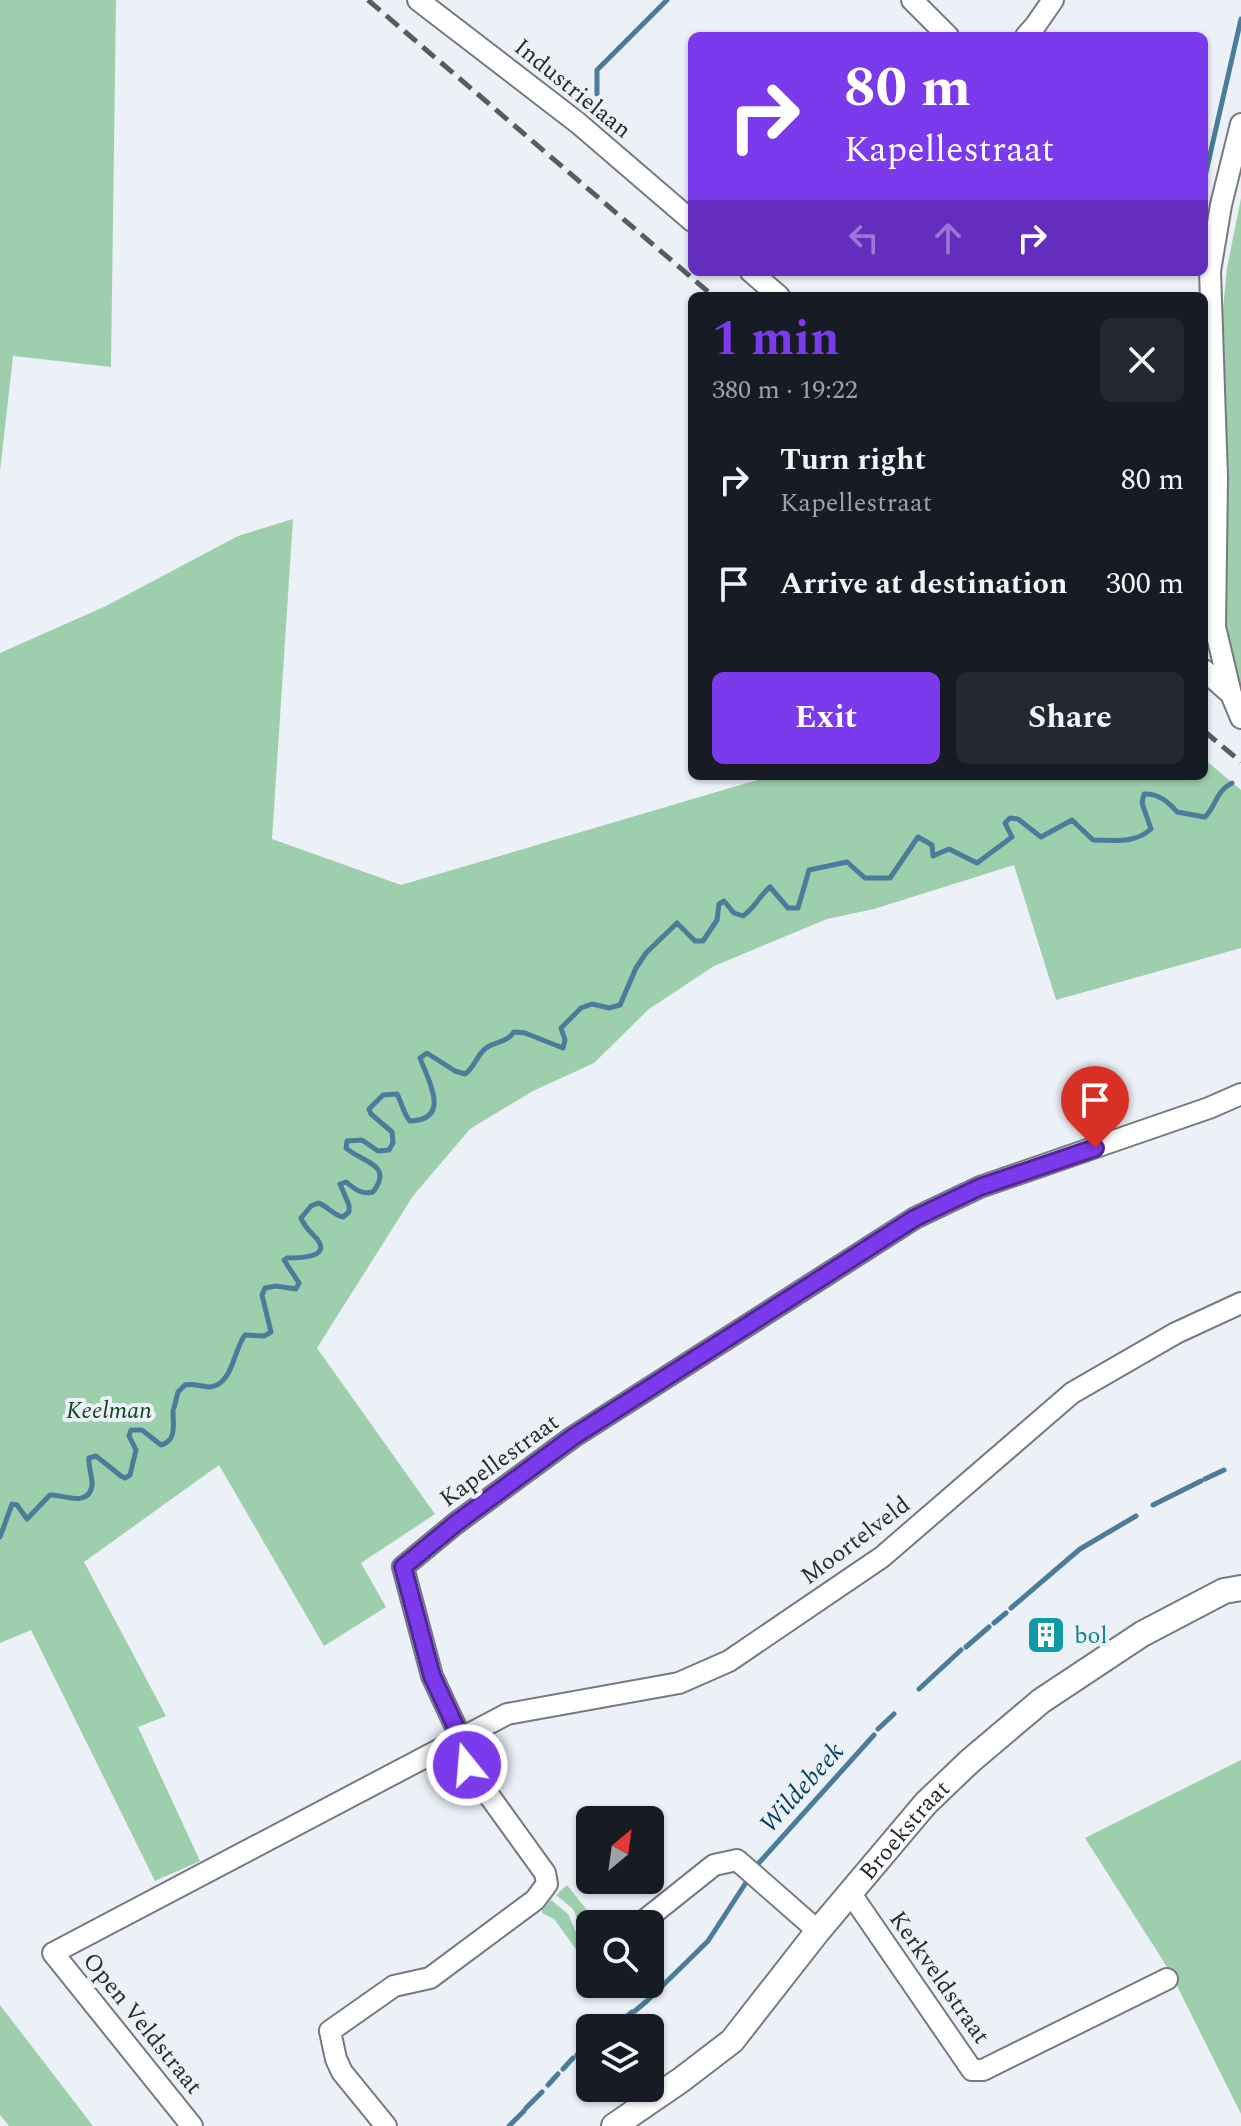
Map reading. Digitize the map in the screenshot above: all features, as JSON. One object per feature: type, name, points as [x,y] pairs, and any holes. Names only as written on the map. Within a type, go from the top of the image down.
[{"type":"street","name":"Industrielaan","points":[[418,0],[578,123],[688,218]]},
{"type":"street","points":[[912,0],[944,32]]},
{"type":"street","points":[[1029,32],[1053,0]]},
{"type":"street","points":[[1241,124],[1221,205],[1210,271],[1217,478],[1215,627],[1231,694],[1241,718]]},
{"type":"street","points":[[756,276],[774,292]]},
{"type":"street","points":[[1208,674],[1231,694]]},
{"type":"street","name":"Kapellestraat","points":[[460,1736],[432,1676],[403,1567],[455,1524],[573,1437],[915,1218],[980,1187],[1209,1108],[1241,1094]]},
{"type":"street","name":"Moortelveld","points":[[460,1736],[507,1714],[679,1683],[729,1661],[882,1557],[1072,1393],[1176,1333],[1241,1303]]},
{"type":"street","name":"Broekstraat","points":[[614,2126],[732,2041],[818,1931],[926,1803],[970,1761],[1041,1701],[1156,1625],[1224,1591],[1241,1588]]},
{"type":"street","points":[[386,2126],[342,2072],[330,2031],[394,1986],[430,1978],[535,1900],[547,1884],[545,1873],[467,1765],[460,1736]]},
{"type":"street","name":"Open Veldstraat","points":[[192,2126],[53,1953],[460,1736]]},
{"type":"street","points":[[658,1910],[714,1865],[737,1860],[818,1931]]},
{"type":"street","name":"Kerkveldstraat","points":[[851,1894],[972,2070],[983,2070],[1167,1979]]},
{"type":"green space","points":[[0,0],[116,0],[111,367],[13,356],[0,471]]},
{"type":"green space","points":[[1241,198],[1241,696],[1224,634],[1222,320],[1227,268]]},
{"type":"green space","name":"Keelman","points":[[293,519],[272,839],[401,885],[757,780],[1208,780],[1208,762],[1241,790],[1241,948],[1056,1000],[1014,865],[874,909],[827,919],[714,966],[649,1009],[594,1063],[533,1091],[470,1129],[413,1196],[317,1348],[435,1514],[361,1563],[386,1607],[324,1646],[219,1465],[84,1562],[166,1716],[138,1727],[200,1861],[155,1881],[31,1630],[0,1643],[0,653],[106,606],[238,536]]},
{"type":"green space","points":[[1241,1760],[1241,2114],[1169,1970],[1085,1838]]},
{"type":"green space","points":[[567,1885],[587,1910],[576,1910],[576,1916],[573,1909],[556,1895]]},
{"type":"green space","points":[[551,1900],[568,1914],[576,1932],[576,1949],[554,1919],[542,1910]]},
{"type":"green space","points":[[0,2005],[93,2126],[9,2126],[0,2115]]},
{"type":"waterway","points":[[597,94],[597,70],[667,0]]},
{"type":"waterway","points":[[1208,163],[1241,19]]},
{"type":"waterway","points":[[174,1408],[178,1392],[185,1385],[210,1387],[224,1380],[245,1335],[264,1336],[271,1332],[262,1295],[265,1288],[296,1289],[299,1283],[284,1260],[312,1256],[320,1250],[317,1239],[301,1218],[311,1206],[321,1204],[343,1217],[349,1212],[349,1205],[340,1184],[346,1182],[355,1189],[369,1193],[379,1183],[380,1175],[374,1165],[346,1148],[347,1141],[362,1140],[378,1151],[389,1150],[393,1143],[392,1132],[369,1109],[383,1095],[397,1094],[410,1121],[431,1114],[434,1097],[420,1058],[427,1053],[465,1074],[486,1048],[514,1032],[525,1033],[563,1048],[565,1040],[561,1028],[581,1008],[592,1004],[609,1008],[620,1005],[646,953],[677,923],[695,941],[703,941],[717,920],[719,904],[724,901],[734,913],[743,916],[770,887],[788,908],[798,908],[809,870],[847,862],[865,878],[890,878],[918,837],[932,845],[933,856],[949,849],[977,863],[1012,837],[1005,823],[1010,818],[1018,819],[1041,837],[1072,820],[1093,840],[1131,839],[1151,829],[1142,803],[1144,794],[1162,799],[1177,812],[1205,817],[1223,790],[1232,783]]},
{"type":"waterway","points":[[0,1537],[12,1504],[17,1505],[27,1519],[50,1495],[86,1497],[92,1486],[89,1458],[96,1456],[125,1478],[130,1475],[136,1450],[129,1436],[131,1430],[142,1430],[161,1445],[166,1443],[173,1431],[173,1411]]},
{"type":"waterway","name":"Wildebeek","points":[[1205,1479],[1224,1470]]},
{"type":"waterway","name":"Wildebeek","points":[[1153,1505],[1201,1481]]},
{"type":"waterway","name":"Wildebeek","points":[[1011,1608],[1080,1549],[1136,1516]]},
{"type":"waterway","name":"Wildebeek","points":[[994,1623],[1006,1613]]},
{"type":"waterway","name":"Wildebeek","points":[[966,1647],[989,1627]]},
{"type":"waterway","name":"Wildebeek","points":[[919,1689],[961,1650]]},
{"type":"waterway","name":"Wildebeek","points":[[878,1729],[894,1714]]},
{"type":"waterway","name":"Wildebeek","points":[[757,1865],[874,1735]]},
{"type":"waterway","name":"Wildebeek","points":[[664,1984],[708,1941],[749,1878]]},
{"type":"waterway","name":"Wildebeek","points":[[635,2011],[648,2000]]},
{"type":"waterway","name":"Wildebeek","points":[[563,2069],[573,2058]]},
{"type":"waterway","name":"Wildebeek","points":[[548,2085],[558,2074]]},
{"type":"waterway","name":"Wildebeek","points":[[526,2108],[542,2092]]},
{"type":"waterway","name":"Wildebeek","points":[[509,2126],[524,2111]]},
{"type":"railway","points":[[368,0],[688,275]]},
{"type":"railway","points":[[690,276],[708,292]]},
{"type":"railway","points":[[1208,734],[1241,762]]},
{"type":"place","name":"bol","points":[[1046,1635]]},
{"type":"route","points":[[467,1765],[460,1736],[432,1676],[403,1567],[455,1524],[573,1437],[915,1218],[980,1187],[1095,1148]]}]
